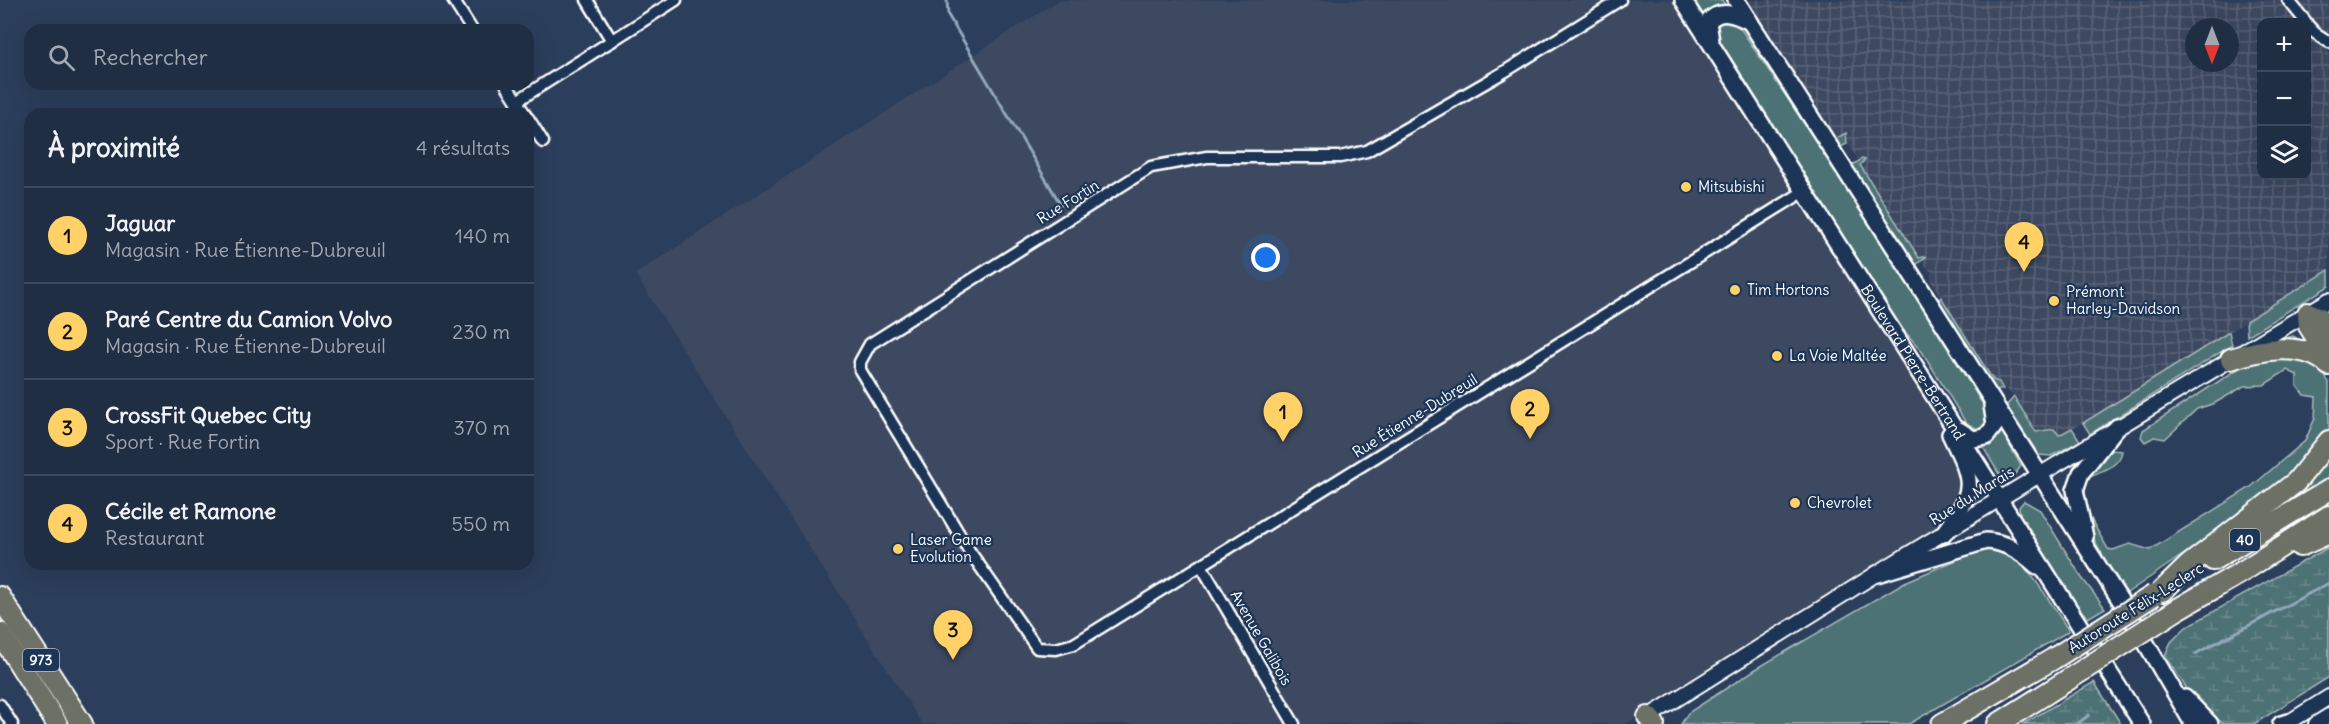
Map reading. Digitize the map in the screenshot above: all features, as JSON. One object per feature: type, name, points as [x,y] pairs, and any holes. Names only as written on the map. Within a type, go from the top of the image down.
[{"type":"highway","points":[[2329,333],[2320,318],[2308,313],[2309,326],[2329,357]]},
{"type":"highway","points":[[2231,359],[2252,352],[2288,350],[2311,355],[2329,365]]},
{"type":"highway","points":[[2158,593],[2189,565],[2296,482],[2329,441]]},
{"type":"highway","name":"Autoroute Félix-Leclerc","points":[[1942,724],[2053,659],[2329,490]]},
{"type":"highway","name":"Autoroute Félix-Leclerc","points":[[1998,724],[2329,516]]},
{"type":"highway","points":[[2240,573],[2329,533]]},
{"type":"highway","name":"973","points":[[0,597],[82,724]]},
{"type":"highway","name":"973","points":[[0,633],[57,724]]},
{"type":"main road","name":"Boulevard Pierre-Bertrand","points":[[1683,0],[2142,724]]},
{"type":"main road","points":[[1736,0],[2089,551],[2193,724]]},
{"type":"main road","points":[[1711,44],[1708,22],[1716,15],[1731,14],[1750,22]]},
{"type":"main road","points":[[1923,377],[1969,479],[1965,504],[1943,534]]},
{"type":"main road","points":[[1956,428],[1973,439],[1989,435],[1995,421],[1992,401]]},
{"type":"main road","points":[[2089,551],[2077,508],[2075,490],[2081,473],[2117,427]]},
{"type":"main road","points":[[1877,574],[1986,540],[2001,541],[2025,555],[2052,581]]},
{"type":"main road","points":[[2170,683],[2210,724]]},
{"type":"main road","points":[[2130,705],[2135,724]]},
{"type":"street","points":[[453,0],[468,24]]},
{"type":"street","points":[[587,0],[612,40]]},
{"type":"street","points":[[517,101],[676,0]]},
{"type":"street","name":"Rue Fortin","points":[[1037,648],[970,552],[860,370],[860,362],[870,344],[1151,167],[1207,157],[1340,157],[1367,151],[1504,72],[1620,0]]},
{"type":"street","points":[[2288,0],[2302,18]]},
{"type":"street","points":[[2311,28],[2329,42]]},
{"type":"street","points":[[510,90],[521,108]]},
{"type":"street","points":[[534,128],[543,142]]},
{"type":"street","name":"Rue Étienne-Dubreuil","points":[[1037,648],[1056,649],[1074,644],[1202,567],[1803,192]]},
{"type":"street","name":"Rue du Marais","points":[[1647,722],[1877,574],[2329,300]]},
{"type":"street","name":"Avenue Galibois","points":[[1202,567],[1294,724]]},
{"type":"street","points":[[2285,723],[2329,697]]},
{"type":"street","points":[[0,705],[12,724]]},
{"type":"street","points":[[2316,724],[2329,716]]},
{"type":"shaded area","points":[[1059,0],[1675,0],[1968,463],[1959,512],[1626,724],[922,724],[635,274]]},
{"type":"shaded area","points":[[1748,0],[2329,0],[2329,270],[2083,423],[2059,435],[2051,431],[2036,432],[2014,397],[1999,382],[1993,380],[1931,281],[1931,272],[1919,258],[1843,136],[1836,140]]},
{"type":"green space","points":[[1694,0],[1722,0],[1725,5],[1705,18]]},
{"type":"green space","points":[[1723,20],[1737,25],[1743,32],[1854,198],[1987,411],[1989,422],[1986,428],[1978,429],[1966,423],[1921,350],[1899,325],[1720,41],[1716,28]]},
{"type":"green space","points":[[1810,99],[1835,139],[1846,133],[1847,144],[1838,148],[1807,101]]},
{"type":"green space","points":[[1862,159],[1865,160],[1860,165],[1919,258],[1927,256],[1916,265],[1911,265],[1874,207],[1859,176],[1850,170],[1851,166]]},
{"type":"green space","points":[[2329,270],[2329,286],[2247,336],[2246,321]]},
{"type":"green space","points":[[1941,297],[1993,380],[1999,382],[2003,389],[1992,392],[1936,303]]},
{"type":"green space","points":[[2229,332],[2232,345],[2090,434],[2083,423]]},
{"type":"green space","points":[[2293,336],[2307,344],[2329,383],[2329,432],[2312,455],[2253,507],[2124,595],[2081,515],[2082,476],[2112,450],[2122,451],[2118,461],[2090,476],[2085,495],[2093,523],[2108,549],[2113,550],[2130,544],[2150,550],[2251,487],[2305,441],[2315,418],[2316,397],[2304,395],[2297,386],[2297,375],[2287,370],[2264,385],[2244,386],[2215,403],[2197,409],[2165,439],[2154,437],[2145,442],[2141,437],[2143,430],[2286,338]]},
{"type":"green space","points":[[2014,397],[2036,432],[2054,429],[2059,435],[2072,428],[2080,441],[2051,456],[2039,455],[2006,406]]},
{"type":"green space","points":[[2001,430],[2021,466],[2013,477],[1999,474],[1980,442],[1996,437]]},
{"type":"green space","points":[[2329,457],[2329,479],[2289,503]]},
{"type":"green space","points":[[2024,501],[2040,510],[2082,578],[2105,608],[2088,618],[2069,597],[2021,519],[2019,507]]},
{"type":"green space","points":[[2329,547],[2329,677],[2254,724],[2224,724],[2196,703],[2165,655],[2171,642],[2186,627]]},
{"type":"green space","points":[[1996,548],[2019,563],[2038,583],[2069,631],[1909,724],[1681,724],[1688,713],[1756,669],[1905,582],[1982,549]]},
{"type":"green space","points":[[2094,682],[2121,724],[2023,724]]},
{"type":"waterway","points":[[947,0],[948,15],[1061,205]]},
{"type":"waterway","points":[[2195,654],[2329,583]]},
{"type":"waterway","points":[[2077,724],[2089,715]]},
{"type":"place","name":"Mitsubishi","points":[[1686,187]]},
{"type":"place","name":"Cécile et Ramone","points":[[2024,272]]},
{"type":"place","name":"Tim Hortons","points":[[1735,290]]},
{"type":"place","name":"Prémont Harley-Davidson","points":[[2054,301]]},
{"type":"place","name":"La Voie Maltée","points":[[1777,356]]},
{"type":"place","name":"Paré Centre du Camion Volvo","points":[[1530,439]]},
{"type":"place","name":"Jaguar","points":[[1283,442]]},
{"type":"place","name":"Chevrolet","points":[[1795,503]]},
{"type":"place","name":"Laser Game Evolution","points":[[898,549]]},
{"type":"place","name":"CrossFit Quebec City","points":[[953,660]]}]
